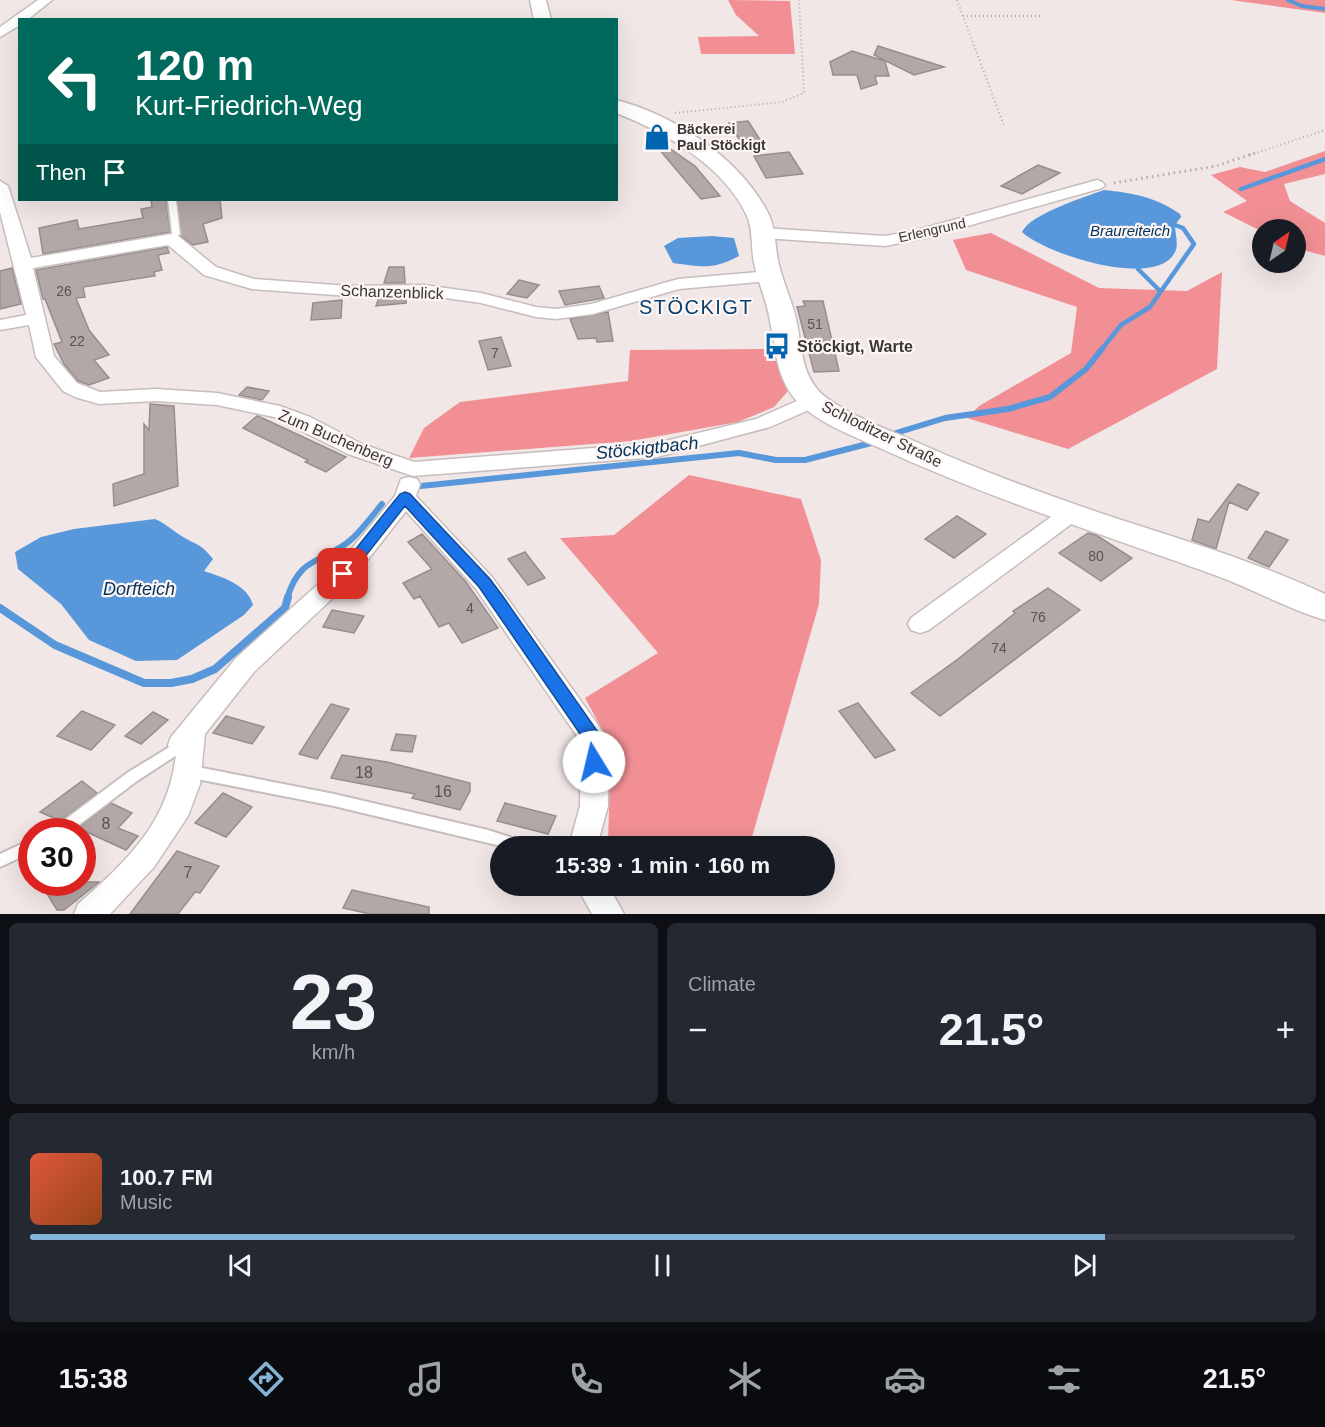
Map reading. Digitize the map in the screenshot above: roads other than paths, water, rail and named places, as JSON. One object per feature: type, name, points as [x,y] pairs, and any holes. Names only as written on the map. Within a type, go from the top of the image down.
[{"type":"street","points":[[21,18],[46,0]]},
{"type":"street","points":[[538,0],[542,18]]},
{"type":"street","points":[[0,33],[18,20]]},
{"type":"street","name":"Schloditzer Straße","points":[[618,107],[673,130],[713,162],[746,196],[758,217],[770,276],[784,324],[785,348],[794,377],[813,401],[931,460],[1070,514],[1188,552],[1293,592],[1325,608]]},
{"type":"street","name":"Zum Buchenberg","points":[[0,186],[24,264],[34,320],[45,357],[70,387],[99,398],[156,395],[218,399],[280,412],[303,421],[355,449],[413,469],[657,450],[763,423],[813,401]]},
{"type":"street","name":"Erlengrund","points":[[762,233],[885,240],[919,235],[1097,186]]},
{"type":"street","points":[[24,264],[171,238]]},
{"type":"street","name":"Schanzenblick","points":[[171,238],[210,271],[252,284],[349,291],[424,290],[481,298],[536,312],[556,314],[593,309],[678,284],[770,276]]},
{"type":"street","points":[[0,325],[34,320]]},
{"type":"street","points":[[89,914],[122,885],[164,829],[184,791],[186,749],[245,665],[343,574],[405,497],[413,469]]},
{"type":"street","points":[[405,497],[484,583],[594,740],[594,806],[586,836]]},
{"type":"street","points":[[920,624],[1070,514]]},
{"type":"street","points":[[598,896],[609,914]]},
{"type":"lane","points":[[171,201],[176,234],[171,238]]},
{"type":"lane","points":[[77,818],[132,777],[186,749],[334,800],[490,837]]},
{"type":"lane","points":[[0,861],[18,852]]},
{"type":"water","name":"Braureiteich","points":[[1104,190],[1144,197],[1180,214],[1181,217],[1175,225],[1176,249],[1164,263],[1147,268],[1125,268],[1100,264],[1053,250],[1022,232],[1027,225],[1046,213]]},
{"type":"water","points":[[712,236],[734,238],[739,256],[714,265],[673,263],[664,246],[678,238]]},
{"type":"water","name":"Dorfteich","points":[[155,519],[203,548],[213,559],[204,571],[240,587],[246,592],[253,605],[244,615],[177,660],[136,661],[89,640],[61,604],[18,569],[15,552],[41,537],[74,529]]},
{"type":"waterway","points":[[1288,0],[1302,6],[1325,9]]},
{"type":"waterway","name":"Stöckigtbach","points":[[1241,189],[1325,159]]},
{"type":"waterway","name":"Stöckigtbach","points":[[1101,350],[1121,325],[1150,307],[1194,244],[1183,228],[1175,225]]},
{"type":"waterway","points":[[1138,269],[1160,291]]},
{"type":"waterway","name":"Stöckigtbach","points":[[896,433],[945,418],[1008,409],[1050,397],[1086,369],[1102,349]]},
{"type":"waterway","name":"Stöckigtbach","points":[[421,486],[739,453],[776,460],[805,460],[875,442]]},
{"type":"waterway","name":"Stöckigtbach","points":[[287,599],[292,584],[299,574],[315,561],[344,546],[382,504]]},
{"type":"waterway","name":"Stöckigtbach","points":[[0,608],[55,645],[144,683],[171,683],[192,679],[215,669],[285,608],[288,597]]},
{"type":"place","name":"Bäckerei Paul Stöckigt","points":[[657,137]]},
{"type":"place","name":"Stöckigt, Warte","points":[[777,346]]},
{"type":"district","name":"STÖCKIGT","points":[[696,307]]}]
